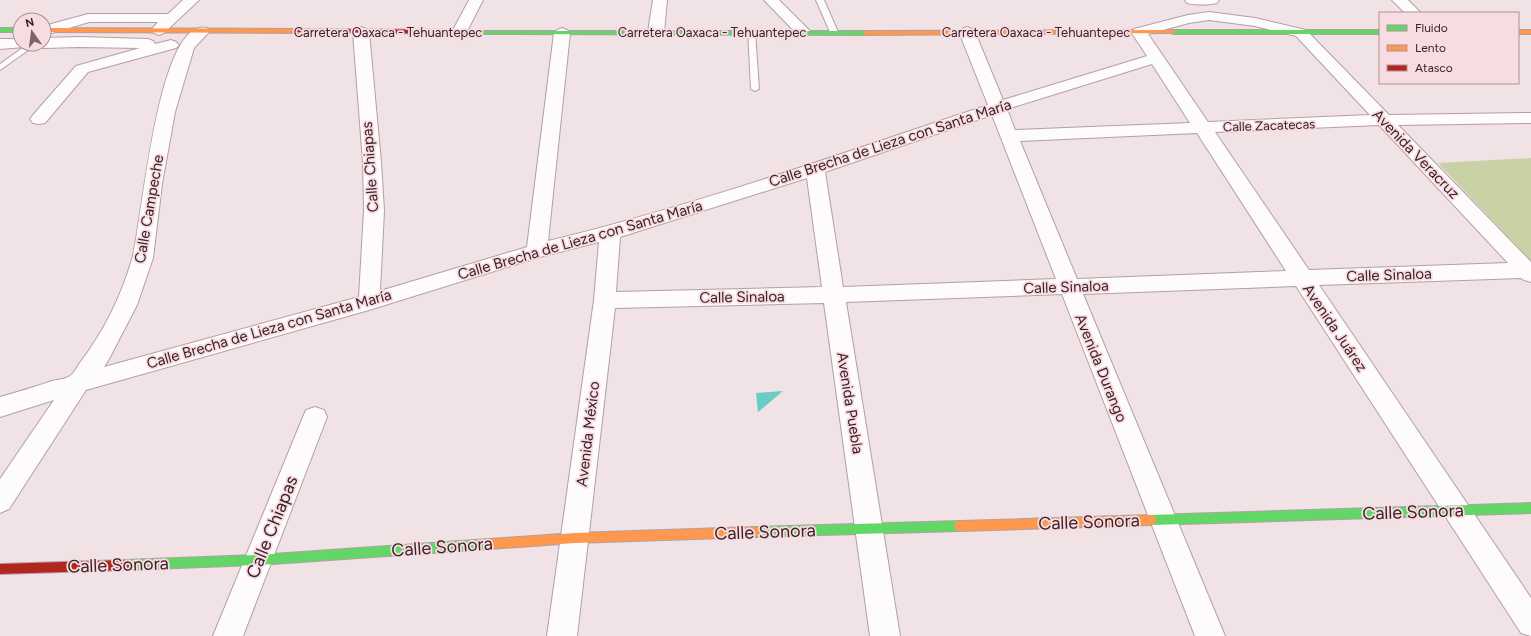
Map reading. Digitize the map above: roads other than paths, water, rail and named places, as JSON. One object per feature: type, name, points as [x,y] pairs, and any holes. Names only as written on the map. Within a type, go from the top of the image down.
[{"type":"main road","points":[[0,30],[12,30]]},
{"type":"main road","name":"Carretera Oaxaca - Tehuantepec","points":[[52,35],[159,30],[562,33],[1379,32]]},
{"type":"main road","points":[[1519,32],[1531,32]]},
{"type":"main road","name":"Calle Sonora","points":[[0,570],[258,560],[574,538],[1531,508]]},
{"type":"street","points":[[159,30],[192,0]]},
{"type":"street","points":[[460,32],[476,0]]},
{"type":"street","points":[[656,32],[660,0]]},
{"type":"street","points":[[771,0],[803,32]]},
{"type":"street","points":[[1192,0],[1212,0]]},
{"type":"street","points":[[1197,0],[1209,16]]},
{"type":"street","points":[[1399,0],[1413,12]]},
{"type":"street","points":[[1139,32],[1188,19],[1209,16],[1255,22],[1301,33]]},
{"type":"street","points":[[52,32],[88,18],[172,18]]},
{"type":"street","name":"Calle Campeche","points":[[0,501],[78,383],[101,353],[126,305],[143,258],[153,184],[166,112],[177,74],[179,46],[202,31]]},
{"type":"street","name":"Calle Chiapas","points":[[361,32],[372,162],[374,211],[369,302]]},
{"type":"street","name":"Avenida Durango","points":[[967,32],[1210,636]]},
{"type":"street","name":"Avenida Juárez","points":[[1139,32],[1531,623]]},
{"type":"street","points":[[537,252],[562,33]]},
{"type":"street","name":"Avenida Veracruz","points":[[1301,33],[1529,273]]},
{"type":"street","points":[[52,36],[79,42],[179,46]]},
{"type":"street","points":[[0,44],[12,44]]},
{"type":"street","points":[[39,119],[82,69],[179,46]]},
{"type":"street","name":"Calle Brecha de Lieza con Santa María","points":[[0,407],[78,383],[369,302],[610,232],[816,169],[997,107],[1156,58]]},
{"type":"street","name":"Calle Zacatecas","points":[[1008,136],[1383,120],[1531,118]]},
{"type":"street","name":"Avenida Puebla","points":[[816,169],[833,295],[871,529],[885,636]]},
{"type":"street","name":"Avenida México","points":[[562,636],[604,300],[610,232]]},
{"type":"street","name":"Calle Sinaloa","points":[[604,300],[833,295],[1302,278],[1529,273]]},
{"type":"street","name":"Calle Chiapas","points":[[228,636],[315,417]]},
{"type":"lane","points":[[820,0],[834,32]]},
{"type":"lane","points":[[751,32],[755,89]]},
{"type":"lane","points":[[0,68],[22,52]]},
{"type":"water","points":[[783,391],[758,412],[756,393]]}]
